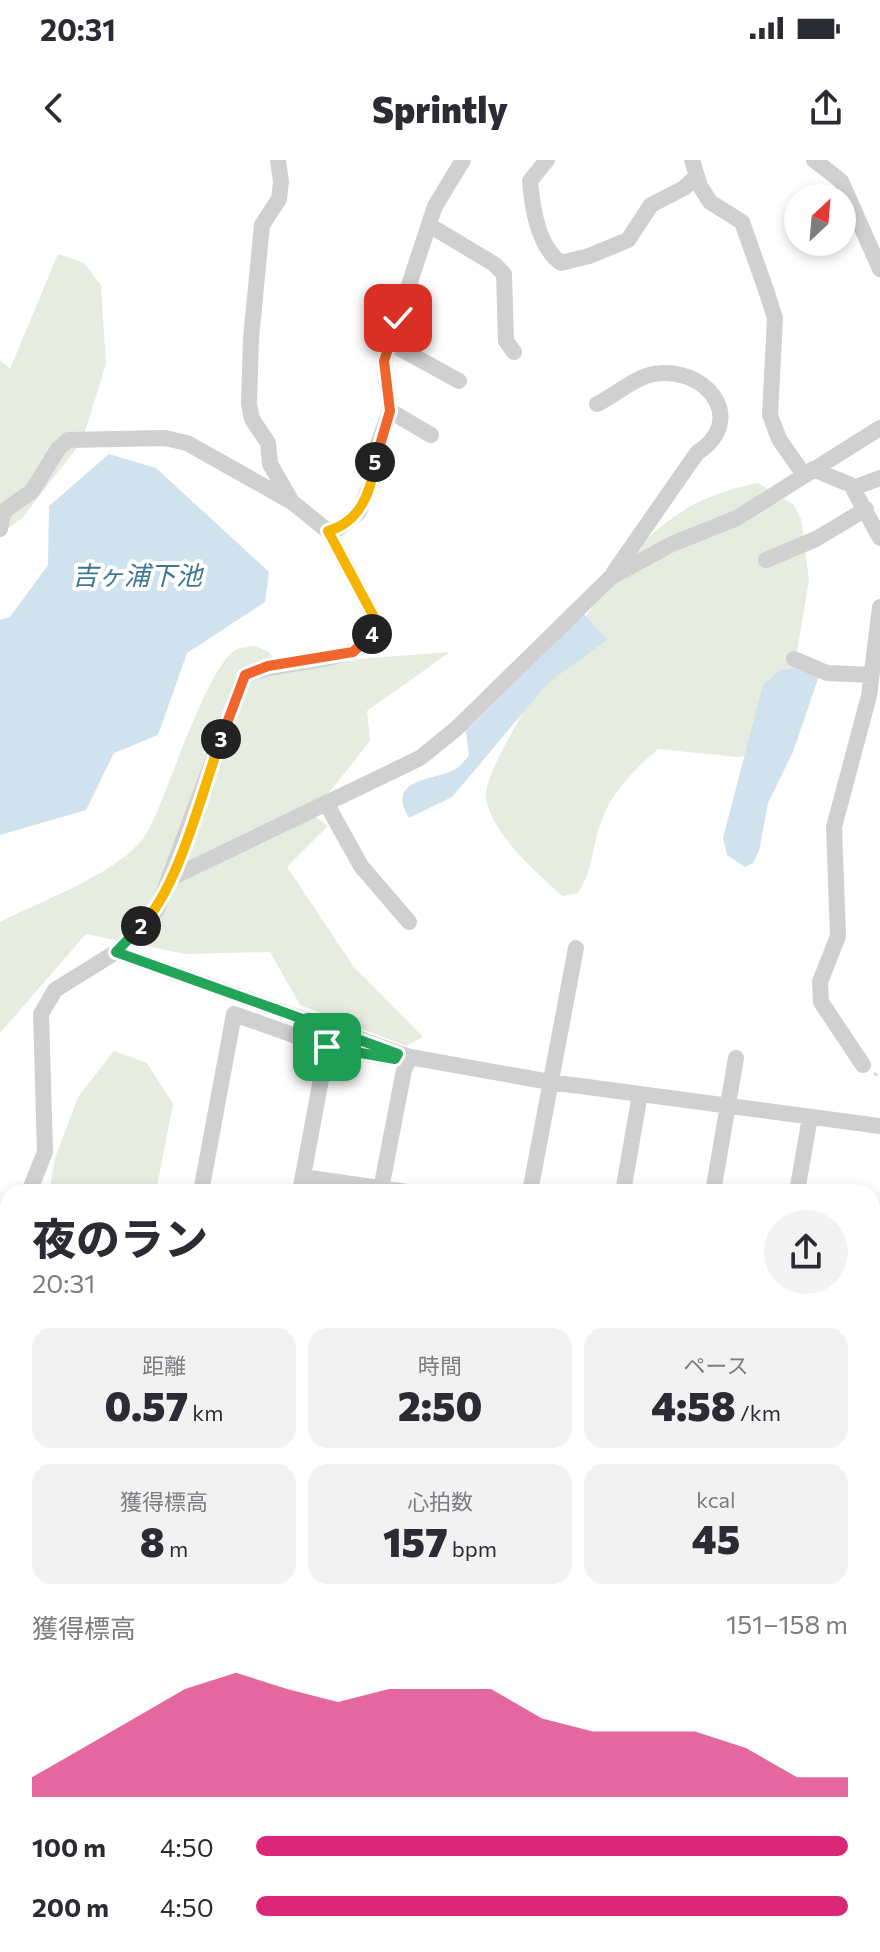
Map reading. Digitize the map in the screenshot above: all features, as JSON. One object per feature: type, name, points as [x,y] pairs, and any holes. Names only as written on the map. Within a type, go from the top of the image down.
[{"type":"street","points":[[278,160],[281,182],[279,199],[262,225],[251,339],[249,404],[252,419],[268,443],[270,464],[292,502]]},
{"type":"street","points":[[328,531],[339,528],[359,512],[373,478],[378,444],[390,411],[384,361],[435,206],[463,160]]},
{"type":"street","points":[[547,160],[530,181],[531,191],[541,235],[561,263],[589,256],[628,240],[651,205],[684,188],[694,168]]},
{"type":"street","points":[[814,160],[841,181],[880,269]]},
{"type":"street","points":[[694,168],[710,202],[742,222],[762,276],[775,318],[770,415],[779,439],[808,472],[853,488],[880,538]]},
{"type":"street","points":[[429,225],[494,264],[504,274],[506,341],[514,352]]},
{"type":"street","points":[[390,343],[459,381]]},
{"type":"street","points":[[171,878],[420,758],[457,728],[611,577],[697,453],[715,441],[721,429],[720,409],[707,388],[684,374],[661,373],[637,378],[597,404]]},
{"type":"street","points":[[390,411],[431,435]]},
{"type":"street","points":[[611,577],[672,544],[737,518],[880,428]]},
{"type":"street","points":[[0,529],[4,511],[32,491],[58,449],[68,440],[165,438],[187,443],[292,502],[328,531],[375,619],[373,633],[353,652],[268,666],[245,675],[157,910],[116,952],[55,990],[41,1014],[39,1049],[45,1152],[32,1184]]},
{"type":"street","points":[[853,488],[880,478]]},
{"type":"street","points":[[766,560],[816,539],[866,509]]},
{"type":"street","points":[[863,1065],[821,1002],[820,982],[838,936],[834,827],[869,696],[880,607]]},
{"type":"street","points":[[794,659],[827,673],[871,675]]},
{"type":"street","points":[[326,803],[361,866],[409,922]]},
{"type":"street","points":[[531,1184],[576,948]]},
{"type":"street","points":[[116,952],[404,1056],[550,1082],[880,1126]]},
{"type":"street","points":[[202,1184],[234,1014],[327,1047],[395,1059],[404,1056]]},
{"type":"street","points":[[301,1184],[327,1047]]},
{"type":"street","points":[[382,1184],[404,1056]]},
{"type":"street","points":[[714,1184],[736,1058]]},
{"type":"street","points":[[624,1184],[640,1094]]},
{"type":"street","points":[[798,1184],[810,1117]]},
{"type":"shaded area","points":[[58,254],[84,263],[101,285],[106,364],[82,441],[23,517],[0,535],[0,360],[10,369]]},
{"type":"shaded area","points":[[758,483],[794,505],[801,519],[809,580],[792,682],[762,753],[738,757],[658,749],[633,773],[611,801],[601,822],[587,876],[578,893],[562,896],[516,851],[489,810],[486,796],[491,775],[506,743],[555,661],[611,582],[651,535],[676,515],[701,501]]},
{"type":"shaded area","points":[[255,646],[269,652],[278,665],[450,652],[367,711],[370,741],[312,814],[328,826],[287,867],[353,966],[423,1037],[406,1046],[300,1005],[270,952],[185,954],[86,934],[0,1033],[0,922],[103,872],[138,844],[157,812],[213,679],[225,660],[237,649]]},
{"type":"shaded area","points":[[114,1051],[147,1063],[173,1104],[158,1184],[50,1184],[55,1158],[78,1097]]},
{"type":"water","name":"吉ヶ浦下池","points":[[109,454],[156,468],[269,572],[265,602],[187,653],[158,735],[114,753],[86,810],[0,835],[0,620],[10,617],[48,565],[49,506]]},
{"type":"water","points":[[584,614],[607,640],[549,682],[452,797],[409,818],[403,805],[407,788],[460,766],[469,755],[466,731]]},
{"type":"water","points":[[800,668],[819,676],[793,752],[768,803],[759,851],[753,863],[745,867],[727,855],[723,838],[763,685],[780,670]]},
{"type":"route","points":[[327,1047],[395,1059],[398,1054],[116,952],[157,910],[245,675],[268,666],[353,652],[373,633],[375,619],[328,531],[339,528],[359,512],[373,478],[378,444],[390,411],[384,361],[398,318]]}]
